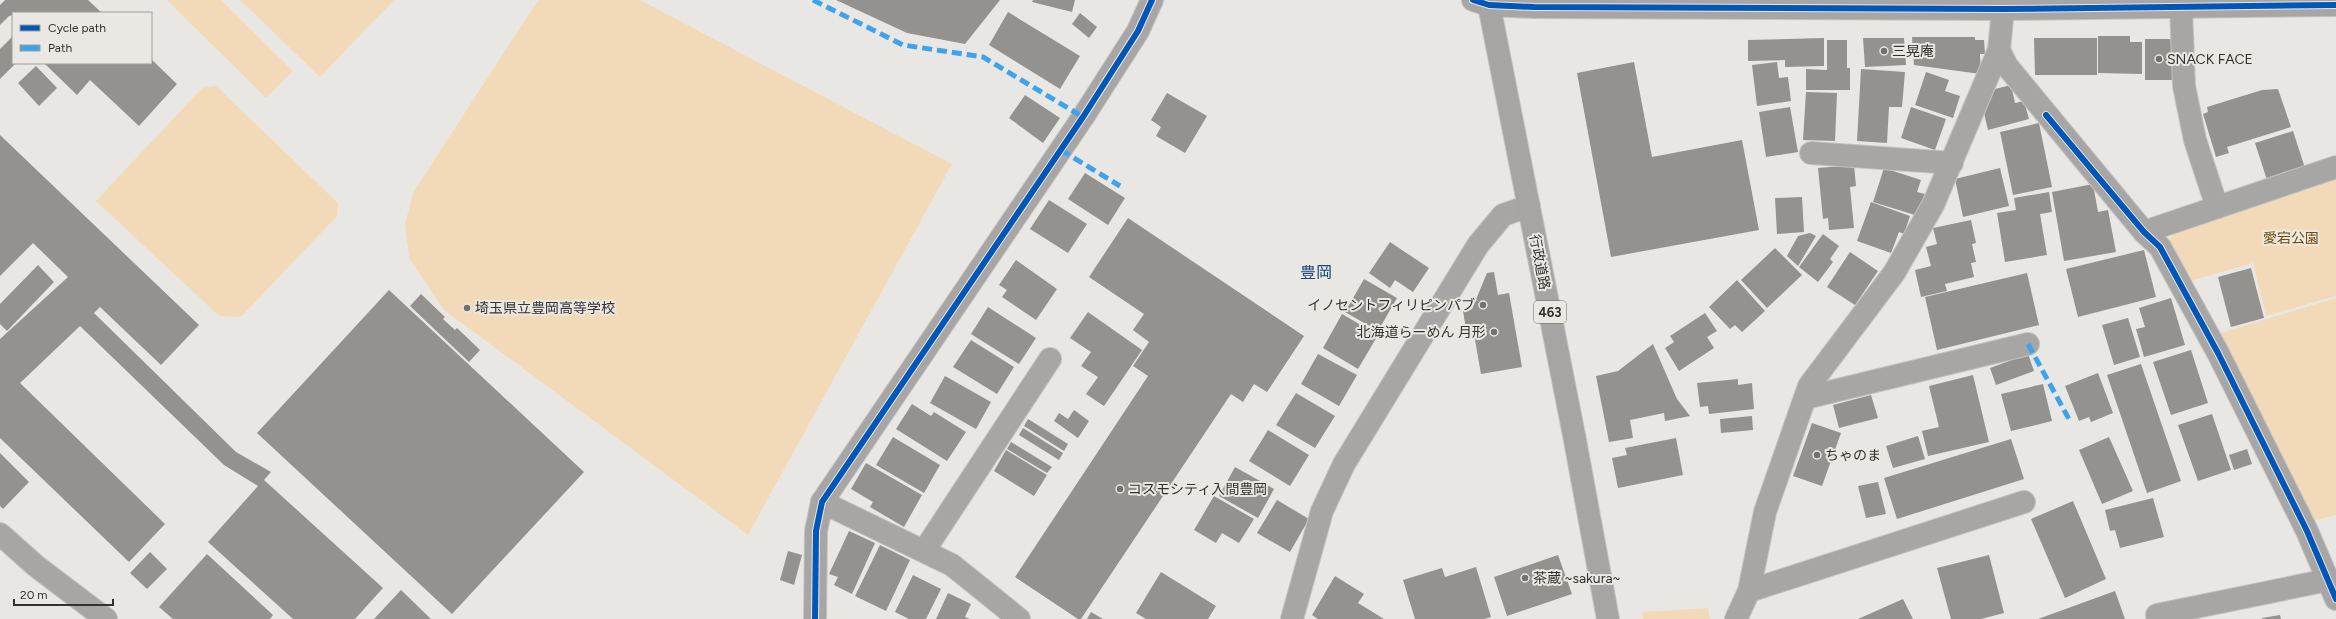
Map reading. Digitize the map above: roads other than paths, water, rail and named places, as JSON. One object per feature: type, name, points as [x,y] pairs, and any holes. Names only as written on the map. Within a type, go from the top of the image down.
[{"type":"highway","name":"行政道路","points":[[1483,2],[1529,206],[1608,619]]},
{"type":"street","points":[[816,619],[816,531],[822,502],[1083,117],[1138,31],[1152,0]]},
{"type":"street","points":[[1483,2],[1726,4],[2003,9],[2181,7],[2280,3],[2336,5]]},
{"type":"street","points":[[2181,7],[2184,86],[2195,140],[2217,207]]},
{"type":"street","points":[[1736,619],[1749,591],[1765,512],[1810,386],[1894,273],[1933,205],[1964,136],[1999,50],[2003,9]]},
{"type":"street","points":[[1999,50],[2007,66],[2046,115],[2144,232],[2160,247],[2218,353],[2307,531],[2336,599]]},
{"type":"street","points":[[1811,153],[1952,163]]},
{"type":"street","points":[[2144,232],[2336,167]]},
{"type":"street","points":[[1292,619],[1322,511],[1344,464],[1478,245],[1503,215],[1529,206]]},
{"type":"street","points":[[1805,398],[2028,344]]},
{"type":"street","points":[[924,551],[1050,359]]},
{"type":"street","points":[[822,502],[952,565],[1019,619]]},
{"type":"street","points":[[1749,591],[2024,502]]},
{"type":"street","points":[[0,534],[36,566],[106,619]]},
{"type":"street","points":[[2157,615],[2328,580]]},
{"type":"place","name":"三晃庵","points":[[1884,51]]},
{"type":"place","name":"SNACK FACE","points":[[2159,59]]},
{"type":"place","name":"イノセントフィリピンパブ","points":[[1483,305]]},
{"type":"place","name":"埼玉県立豊岡高等学校","points":[[467,308]]},
{"type":"place","name":"北海道らーめん 月形","points":[[1494,332]]},
{"type":"place","name":"ちゃのま","points":[[1817,455]]},
{"type":"place","name":"コスモシティ入間豊岡","points":[[1120,489]]},
{"type":"place","name":"茶蔵 ~sakura~","points":[[1525,578]]},
{"type":"district","name":"豊岡","points":[[1316,272]]},
{"type":"park label","name":"愛宕公園","points":[[2291,238]]}]
